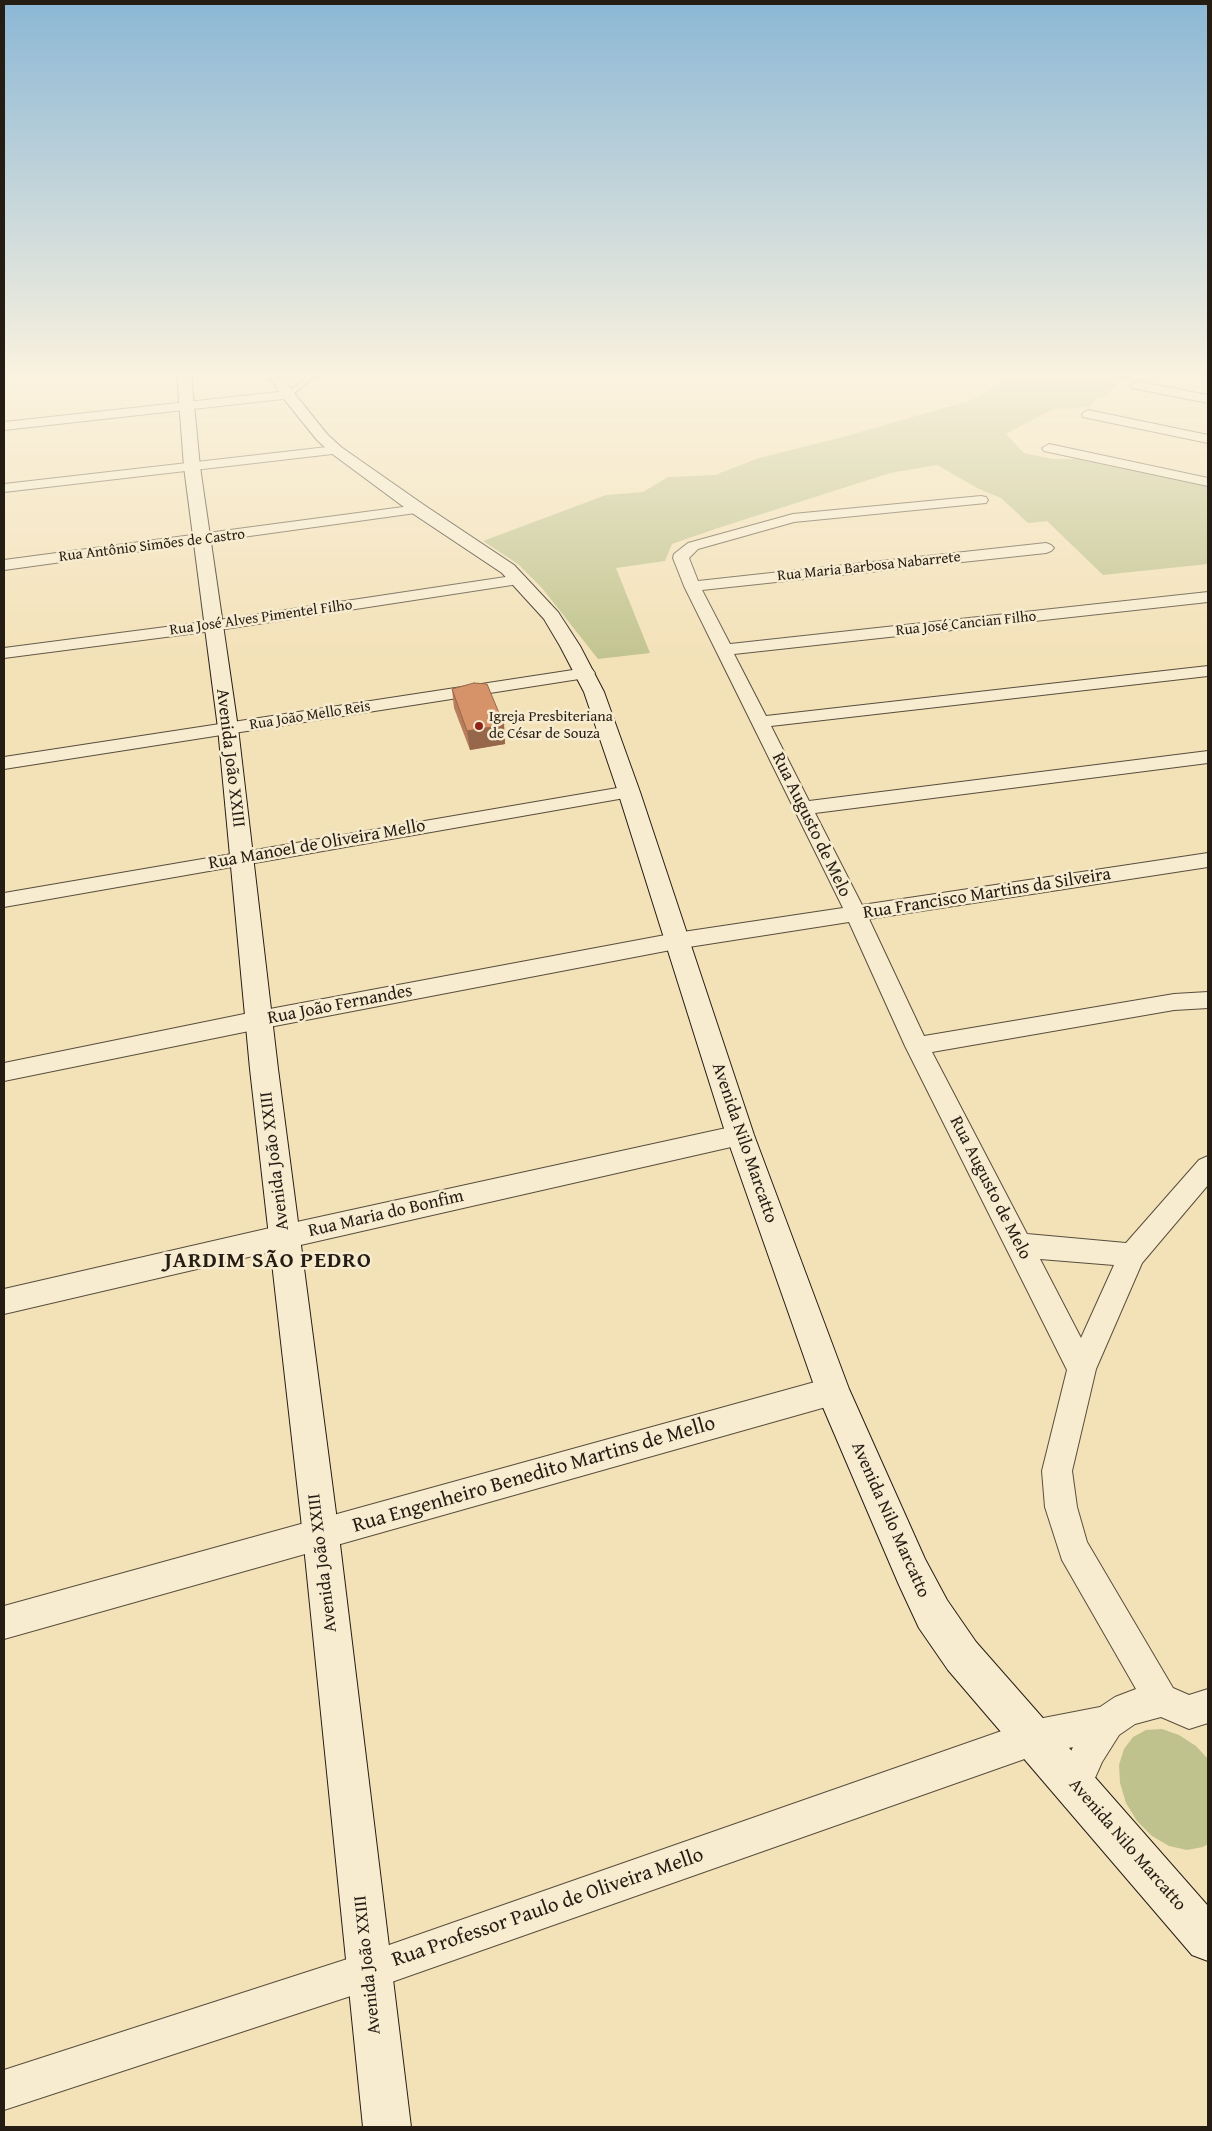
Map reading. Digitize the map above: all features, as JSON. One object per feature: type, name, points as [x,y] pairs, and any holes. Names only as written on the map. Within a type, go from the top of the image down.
[{"type":"street","points":[[4,488],[143,472]]},
{"type":"street","name":"Avenida João XXIII","points":[[193,472],[203,540],[212,626],[228,728],[259,1020],[321,1536],[386,2127]]},
{"type":"street","name":"Avenida Nilo Marcatto","points":[[367,472],[508,569],[551,616],[586,673],[630,792],[676,941],[740,1135],[833,1390],[912,1572],[933,1614],[962,1656],[1208,1939]]},
{"type":"street","points":[[1163,472],[1208,482]]},
{"type":"street","name":"Rua Augusto de Melo","points":[[981,500],[793,518],[693,546],[682,554],[681,558],[692,586],[856,914],[917,1046],[1082,1369]]},
{"type":"street","name":"Rua Antônio Simões de Castro","points":[[4,565],[203,540],[418,509]]},
{"type":"street","name":"Rua Maria Barbosa Nabarrete","points":[[692,586],[1046,548]]},
{"type":"street","name":"Rua José Alves Pimentel Filho","points":[[4,653],[212,626],[519,580]]},
{"type":"street","name":"Rua José Cancian Filho","points":[[724,650],[1208,597]]},
{"type":"street","points":[[760,722],[1208,671]]},
{"type":"street","name":"Rua João Mello Reis","points":[[4,763],[586,673]]},
{"type":"street","points":[[803,808],[1208,757]]},
{"type":"street","name":"Rua Manoel de Oliveira Mello","points":[[4,900],[630,792]]},
{"type":"street","name":"Rua Francisco Martins da Silveira","points":[[676,941],[1208,860]]},
{"type":"street","name":"Rua João Fernandes","points":[[4,1072],[259,1020],[676,941]]},
{"type":"street","points":[[917,1046],[1174,1002],[1208,1000]]},
{"type":"street","name":"Rua Maria do Bonfim","points":[[4,1302],[740,1135]]},
{"type":"street","points":[[1192,1711],[1073,1549],[1061,1507],[1057,1471],[1082,1369],[1132,1255],[1208,1167]]},
{"type":"street","points":[[1018,1245],[1132,1255]]},
{"type":"street","name":"Rua Engenheiro Benedito Martins de Mello","points":[[4,1623],[321,1536],[833,1390]]},
{"type":"street","points":[[1074,1784],[1090,1750],[1107,1723],[1127,1709],[1192,1711]]},
{"type":"street","name":"Rua Professor Paulo de Oliveira Mello","points":[[4,2090],[369,1970],[1033,1738],[1107,1723]]},
{"type":"green space","points":[[722,472],[893,472],[672,544],[665,561],[616,568],[650,653],[598,659],[542,588],[518,564],[483,541],[606,495],[643,492],[668,477],[715,475]]},
{"type":"green space","points":[[950,472],[1139,472],[1208,487],[1208,564],[1103,575],[1047,521],[1028,523],[1001,498],[979,489]]},
{"type":"green space","points":[[1162,1729],[1179,1735],[1196,1746],[1208,1759],[1208,1844],[1203,1847],[1187,1850],[1169,1846],[1152,1836],[1137,1821],[1126,1803],[1120,1783],[1119,1765],[1124,1749],[1133,1737],[1146,1730]]},
{"type":"building","points":[[474,683],[487,684],[504,725],[467,731],[452,689]]},
{"type":"place","name":"Igreja Presbiteriana de César de Souza","points":[[479,726]]},
{"type":"district","name":"JARDIM SÃO PEDRO","points":[[268,1261]]}]
